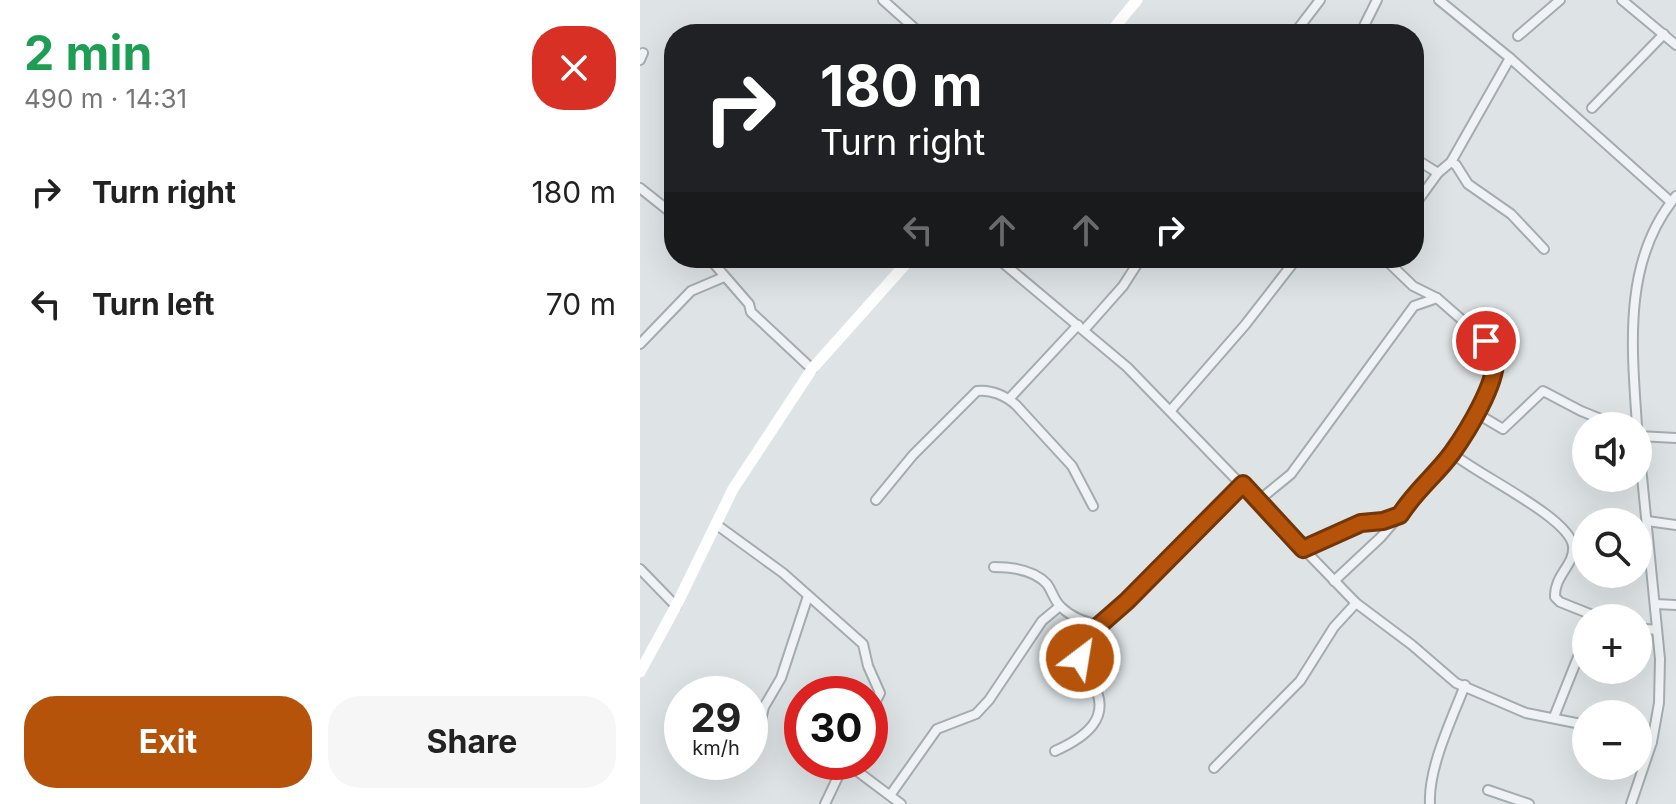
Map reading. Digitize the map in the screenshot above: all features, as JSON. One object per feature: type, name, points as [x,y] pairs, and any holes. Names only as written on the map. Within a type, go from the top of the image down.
[{"type":"street","points":[[883,0],[910,24]]},
{"type":"street","points":[[1117,24],[1137,0]]},
{"type":"street","points":[[1302,24],[1320,0]]},
{"type":"street","points":[[1365,24],[1377,0]]},
{"type":"street","points":[[1439,0],[1673,199],[1650,243],[1635,295],[1632,353],[1636,412]]},
{"type":"street","points":[[1518,36],[1560,0]]},
{"type":"street","points":[[1622,0],[1676,45]]},
{"type":"street","points":[[1592,108],[1664,34]]},
{"type":"street","points":[[1424,192],[1451,162],[1510,58]]},
{"type":"street","points":[[1451,162],[1468,184],[1511,214],[1544,249]]},
{"type":"street","points":[[1424,164],[1438,173]]},
{"type":"street","points":[[640,188],[664,207]]},
{"type":"street","points":[[717,268],[749,304],[751,312],[812,369]]},
{"type":"street","points":[[640,672],[733,489],[812,369],[902,268]]},
{"type":"street","points":[[1009,268],[1171,410],[1356,603],[1456,683],[1526,713],[1572,722]]},
{"type":"street","points":[[1009,399],[1123,286],[1135,268]]},
{"type":"street","points":[[1171,410],[1245,325],[1289,268]]},
{"type":"street","points":[[1334,581],[1365,553],[1452,453],[1476,413],[1495,372],[1495,353],[1467,323],[1437,298],[1413,286],[1394,268]]},
{"type":"street","points":[[640,344],[691,291],[724,277]]},
{"type":"street","points":[[1413,286],[1414,306]]},
{"type":"street","points":[[1258,501],[1291,474],[1414,306],[1437,298]]},
{"type":"street","points":[[876,500],[913,455],[977,391],[989,391],[1009,399],[1072,466],[1093,506]]},
{"type":"street","points":[[1476,413],[1503,429],[1543,391],[1583,412]]},
{"type":"street","points":[[1652,437],[1676,438]]},
{"type":"street","points":[[1452,453],[1464,464],[1510,490],[1567,533],[1573,545],[1571,559],[1558,577],[1555,597],[1572,607]]},
{"type":"street","points":[[1055,751],[1080,740],[1098,719],[1100,701],[1092,681],[1083,672],[1080,658],[1087,636],[1243,484]]},
{"type":"street","points":[[1303,549],[1361,523],[1383,521],[1400,515]]},
{"type":"street","points":[[1652,522],[1676,525]]},
{"type":"street","points":[[717,525],[772,564],[863,644],[872,676]]},
{"type":"street","points":[[994,567],[1020,569],[1046,582],[1060,606],[1086,623],[1101,625]]},
{"type":"street","points":[[640,569],[676,606]]},
{"type":"street","points":[[1652,573],[1660,659],[1659,703],[1652,742]]},
{"type":"street","points":[[768,700],[781,678],[808,596]]},
{"type":"street","points":[[1214,768],[1300,681],[1334,627],[1356,603]]},
{"type":"street","points":[[1655,604],[1676,605]]},
{"type":"street","points":[[891,794],[937,729],[976,714],[989,700],[1042,621],[1060,606]]},
{"type":"street","points":[[1652,630],[1656,630]]},
{"type":"street","points":[[1554,717],[1572,672]]},
{"type":"street","points":[[1430,804],[1429,790],[1447,730],[1465,685]]},
{"type":"street","points":[[825,804],[836,780]]},
{"type":"street","points":[[871,780],[901,804]]},
{"type":"street","points":[[1631,804],[1639,780]]},
{"type":"street","points":[[1488,790],[1529,804]]},
{"type":"route","points":[[1080,658],[1087,636],[1127,601],[1243,484],[1303,549],[1361,523],[1383,521],[1400,515],[1411,497],[1452,453],[1476,413],[1495,372],[1495,353],[1486,341]]}]
